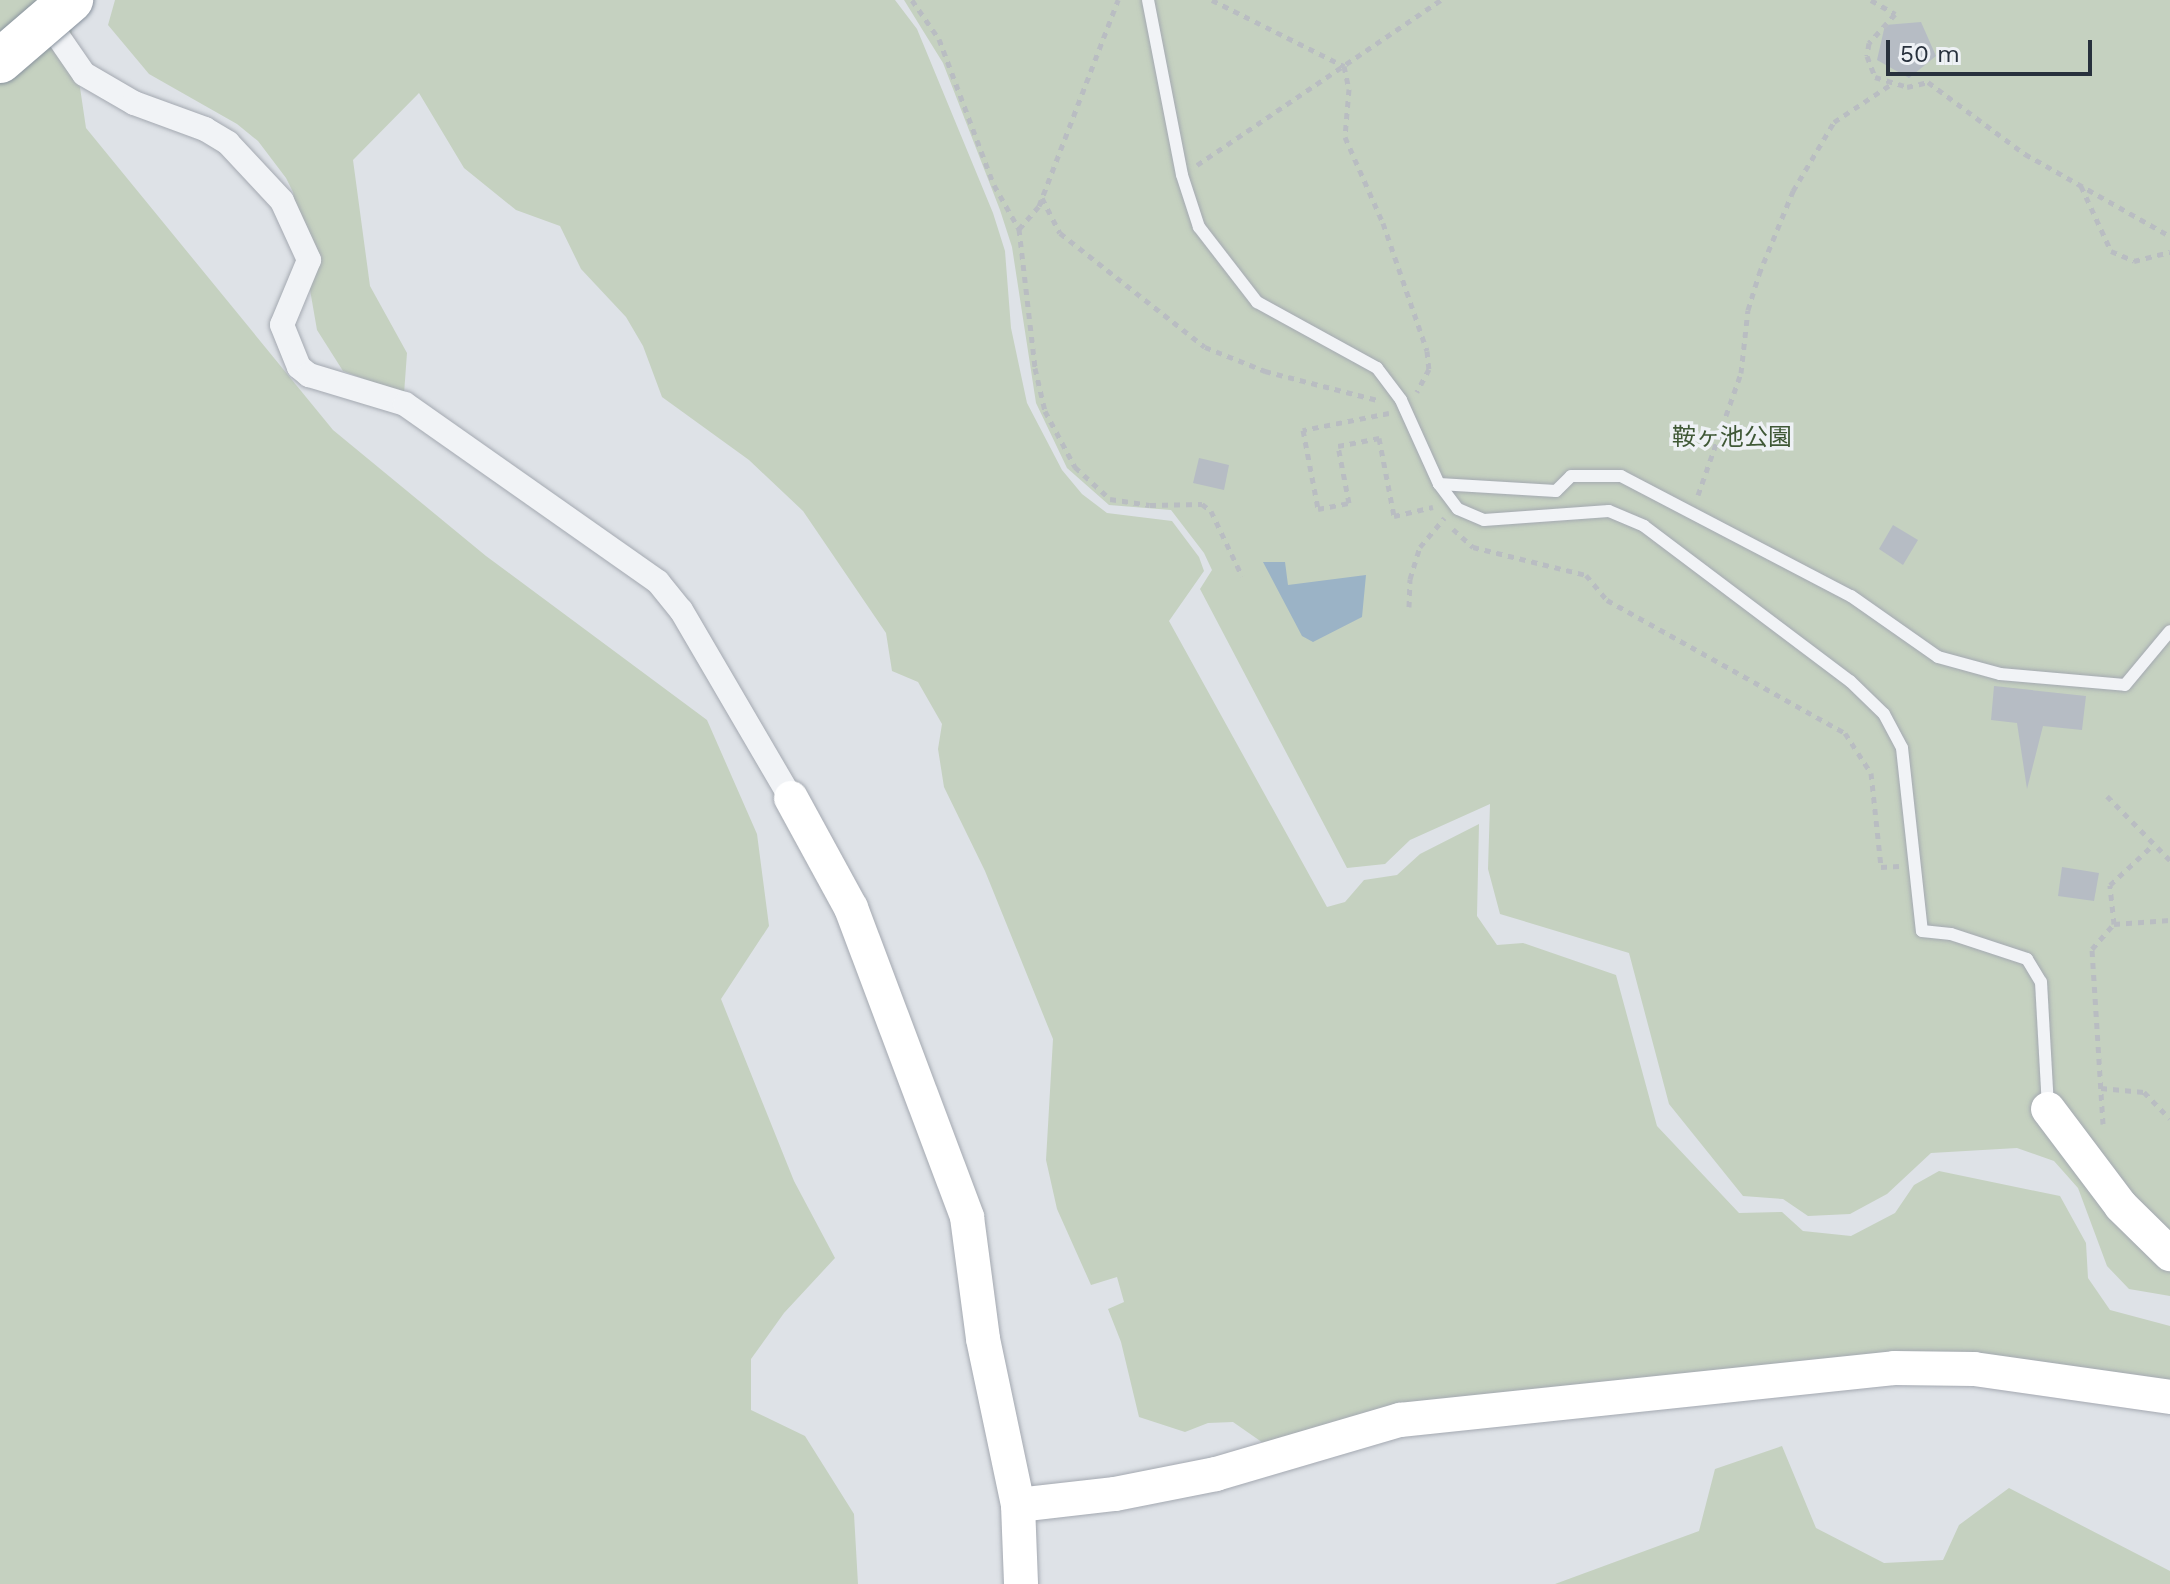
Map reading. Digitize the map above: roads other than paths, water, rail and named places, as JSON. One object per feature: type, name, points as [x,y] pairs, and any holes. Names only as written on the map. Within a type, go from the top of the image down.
[{"type":"highway","points":[[0,61],[71,0]]},
{"type":"street","points":[[54,0],[55,32],[84,74],[134,103],[228,143],[282,201],[309,260],[282,325],[299,367],[326,381],[382,393],[405,404],[658,582],[681,610],[851,908],[967,1217],[983,1339],[1018,1505],[1021,1584]]},
{"type":"street","points":[[2048,1109],[2121,1206],[2170,1254]]},
{"type":"street","points":[[1018,1505],[1115,1494],[1216,1474],[1400,1420],[1894,1368],[1974,1369],[2170,1397]]},
{"type":"lane","points":[[1148,0],[1182,175],[1199,227],[1257,302],[1367,361],[1401,401],[1439,484],[1456,506],[1484,520],[1609,511],[1633,521],[1850,681],[1884,714],[1902,748],[1922,931],[2004,948],[2027,959],[2041,982],[2048,1109]]},
{"type":"lane","points":[[1439,484],[1556,491],[1571,476],[1621,476],[1851,596],[1938,657],[2000,674],[2125,685],[2170,631]]},
{"type":"water","points":[[1263,562],[1285,562],[1288,585],[1366,575],[1362,617],[1313,642],[1302,636]]},
{"type":"park label","name":"鞍ヶ池公園","points":[[1732,438]]}]
